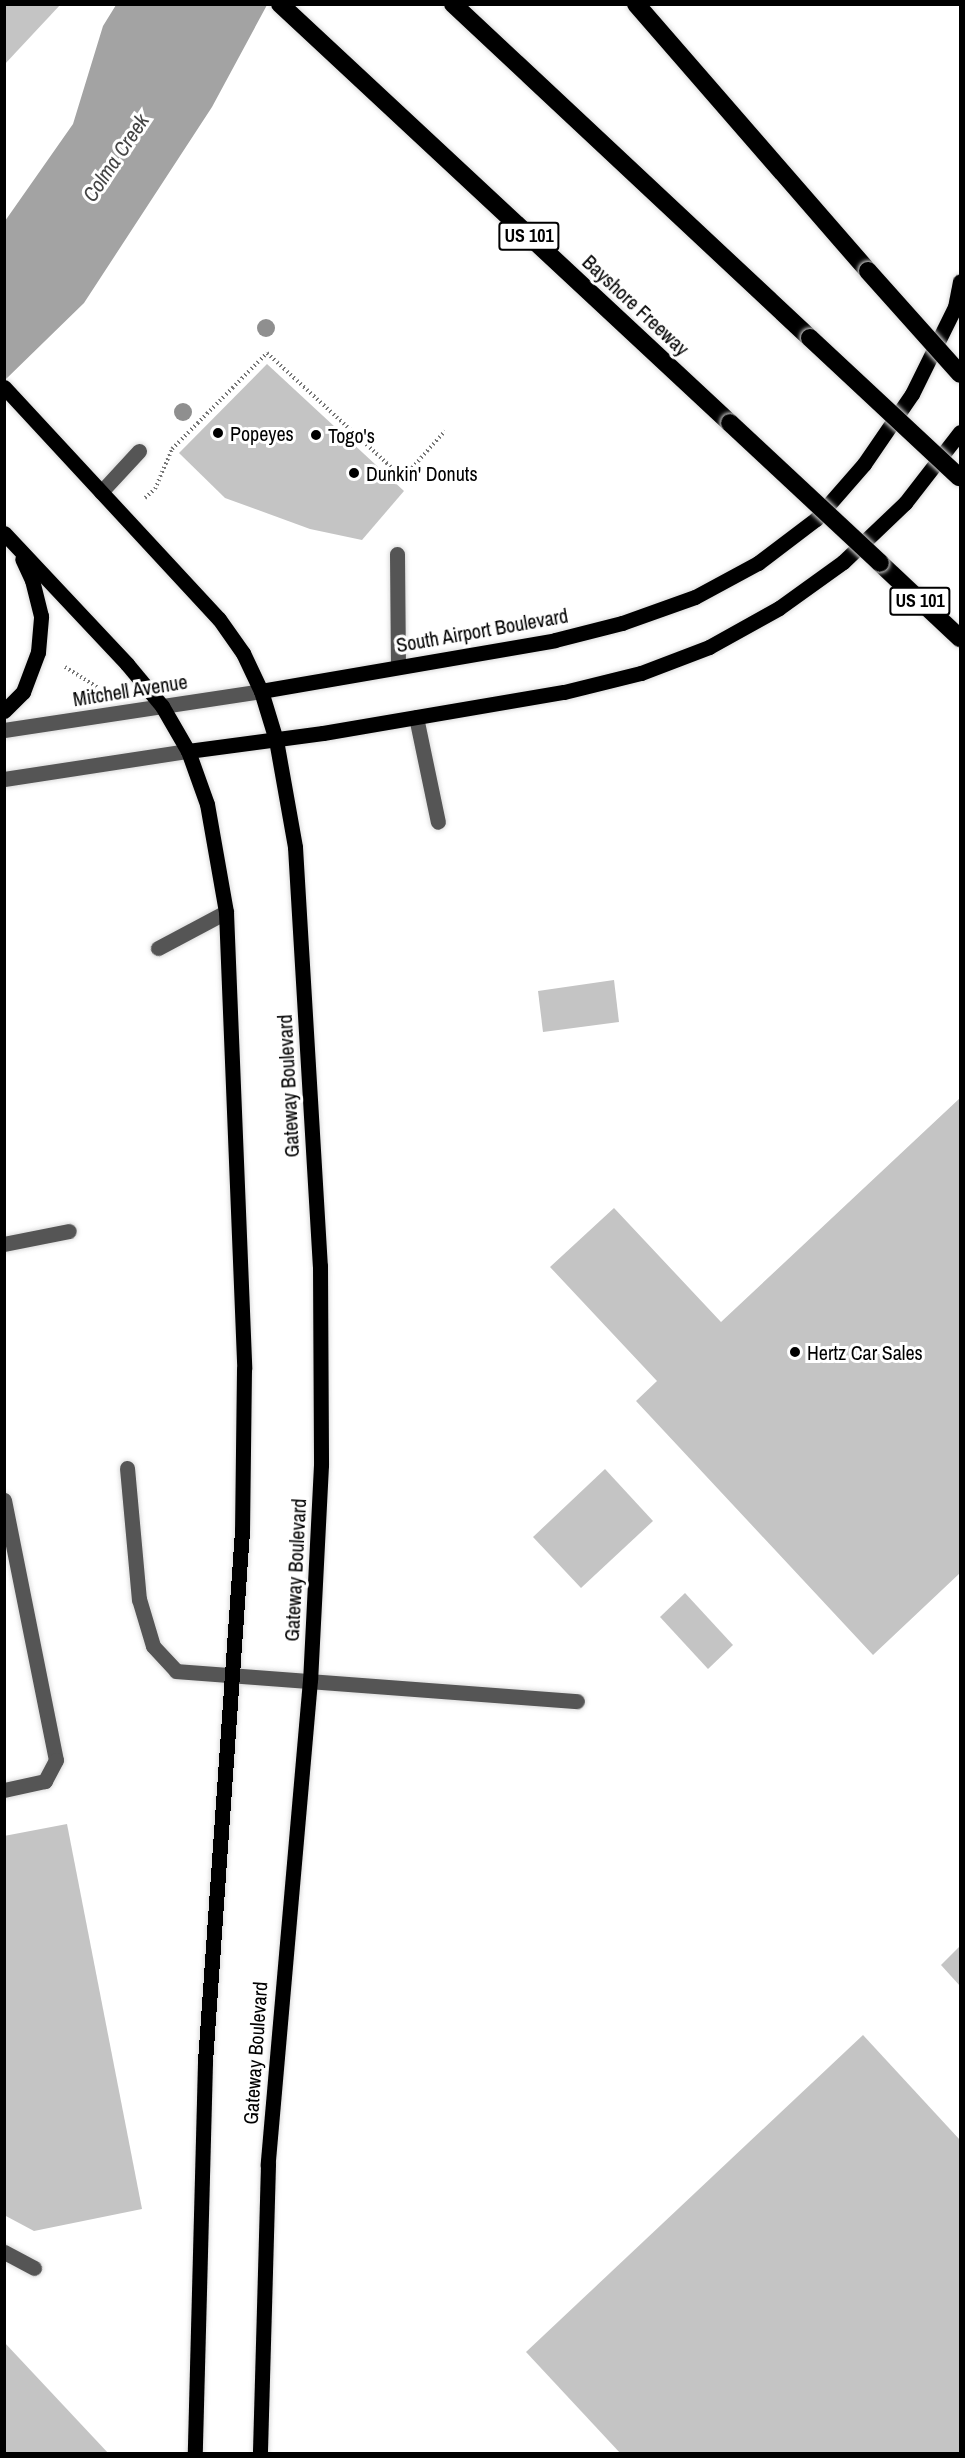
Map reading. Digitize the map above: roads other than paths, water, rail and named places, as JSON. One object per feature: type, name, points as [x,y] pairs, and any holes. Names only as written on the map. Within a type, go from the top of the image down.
[{"type":"highway","name":"Bayshore Freeway","points":[[280,4],[960,638]]},
{"type":"highway","points":[[453,4],[960,478]]},
{"type":"highway","points":[[636,4],[960,374]]},
{"type":"main road","name":"South Airport Boulevard","points":[[261,691],[555,640],[622,623],[695,597],[758,563],[816,519],[864,464],[912,394],[957,303],[960,281]]},
{"type":"main road","points":[[4,387],[219,619],[243,652],[261,691]]},
{"type":"main road","points":[[188,751],[276,740],[564,692],[641,673],[709,647],[779,608],[843,562],[905,503],[960,432]]},
{"type":"main road","points":[[9,538],[162,706],[188,751],[207,804],[226,912],[244,1369],[242,1531],[205,2062],[195,2454]]},
{"type":"main road","points":[[4,711],[23,692],[38,652],[40,625],[32,580],[9,538]]},
{"type":"main road","name":"Gateway Boulevard","points":[[260,2454],[275,2058],[310,1680],[321,1465],[320,1266],[296,857],[276,740],[261,691]]},
{"type":"street","points":[[102,492],[139,451]]},
{"type":"street","points":[[397,554],[398,667]]},
{"type":"street","name":"Mitchell Avenue","points":[[4,730],[261,691]]},
{"type":"street","points":[[416,717],[438,822]]},
{"type":"street","points":[[4,779],[188,751]]},
{"type":"street","points":[[158,948],[226,912]]},
{"type":"street","points":[[4,1244],[69,1231]]},
{"type":"street","points":[[127,1468],[139,1599],[153,1646],[176,1671],[577,1701]]},
{"type":"street","points":[[4,1500],[56,1760],[45,1781],[4,1790]]},
{"type":"street","points":[[4,2252],[34,2268]]},
{"type":"water","name":"Colma Creek","points":[[116,5],[267,5],[212,107],[84,303],[5,380],[5,221],[73,124],[103,26]]},
{"type":"place","name":"Popeyes","points":[[218,433]]},
{"type":"place","name":"Togo's","points":[[316,435]]},
{"type":"place","name":"Dunkin' Donuts","points":[[354,473]]},
{"type":"place","name":"Hertz Car Sales","points":[[795,1352]]}]
